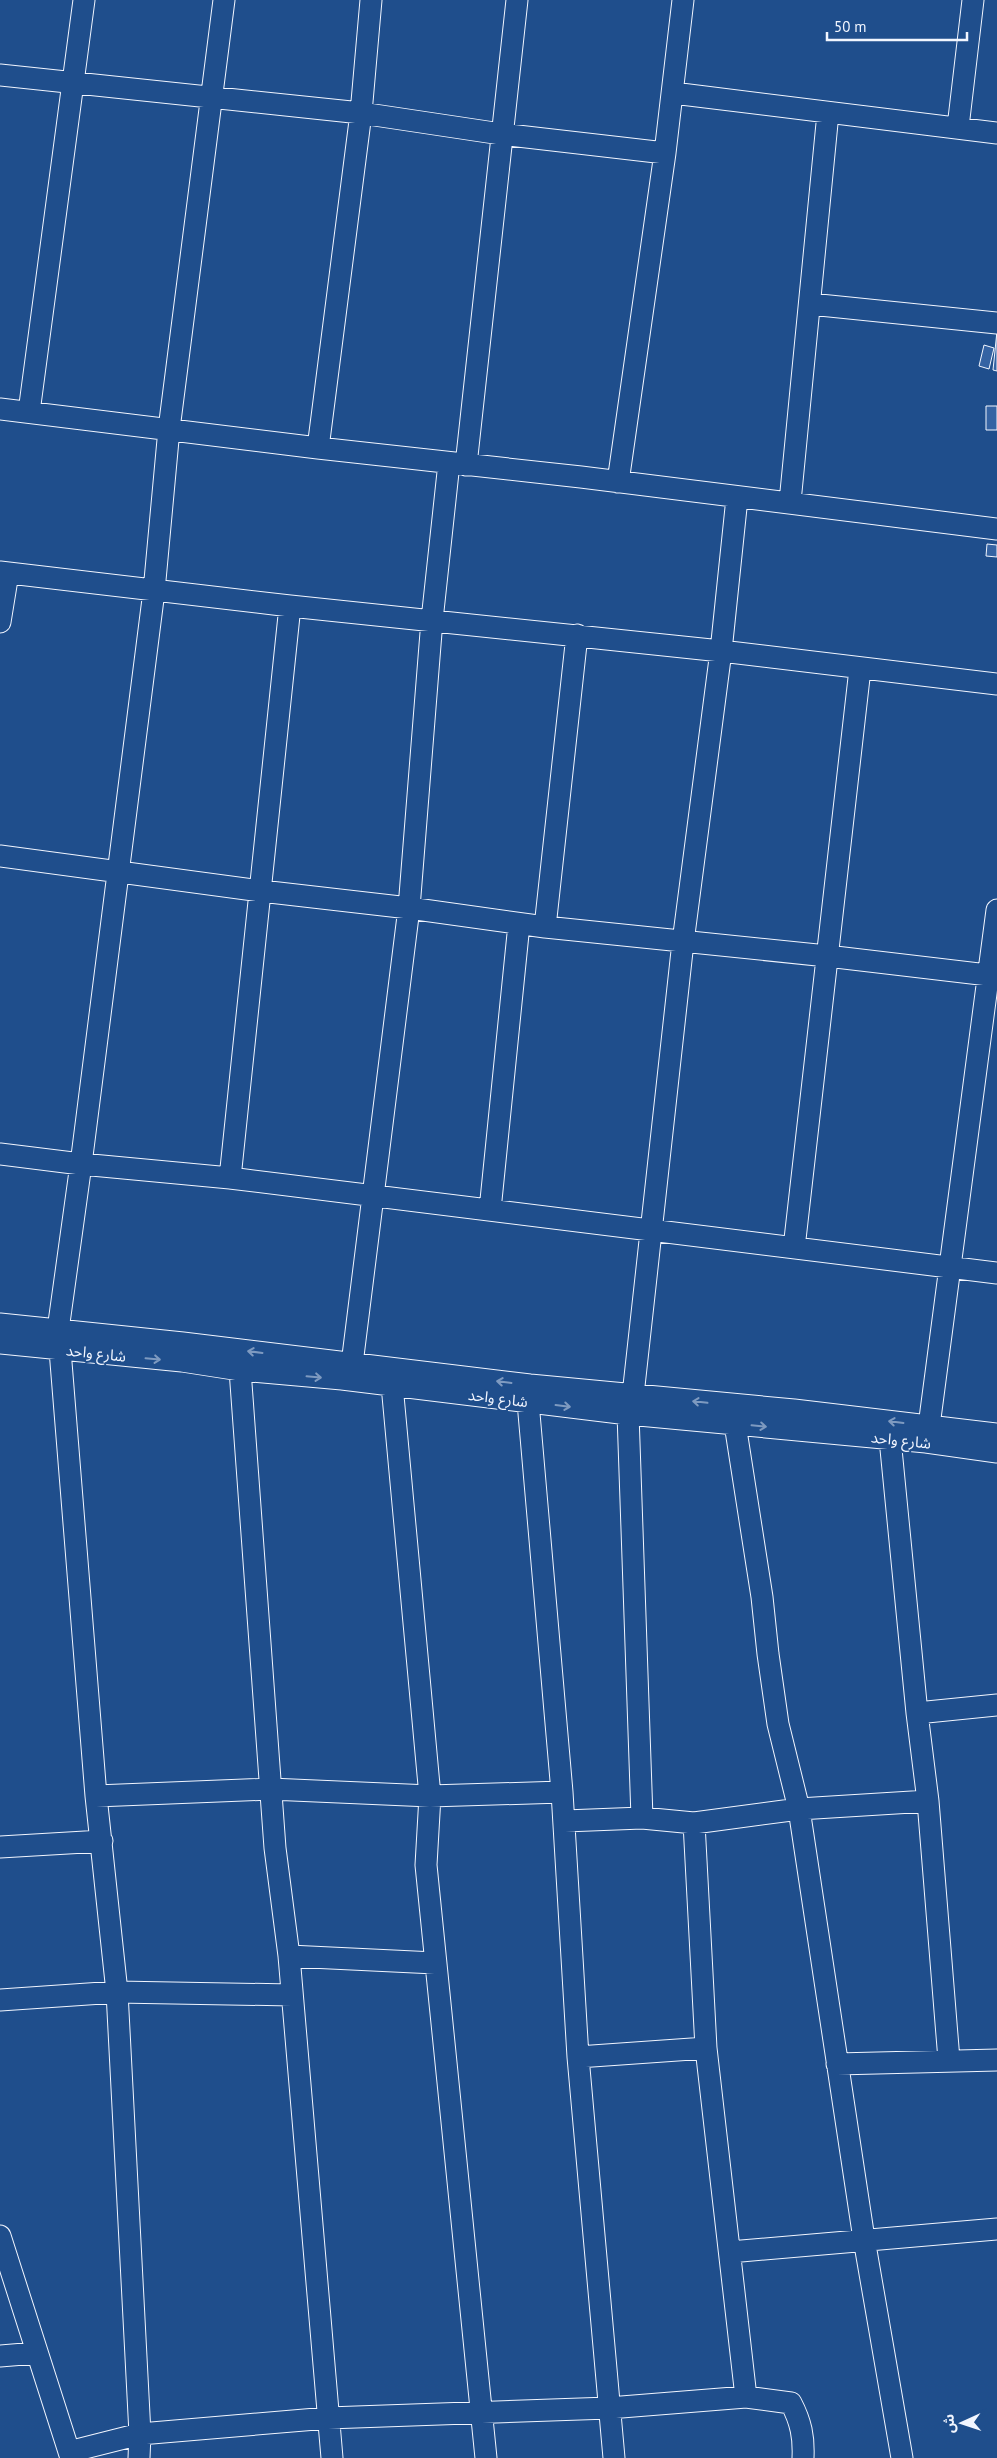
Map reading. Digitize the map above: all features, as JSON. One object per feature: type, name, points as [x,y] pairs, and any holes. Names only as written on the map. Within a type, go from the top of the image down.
[{"type":"street","points":[[29,412],[84,0]]},
{"type":"street","points":[[139,2458],[140,2434],[117,1992],[96,1796],[59,1340],[117,870],[154,591],[169,429],[224,0]]},
{"type":"street","points":[[318,448],[361,113],[371,0]]},
{"type":"street","points":[[352,1364],[409,908],[432,620],[458,464],[517,0]]},
{"type":"street","points":[[618,482],[665,153],[683,0]]},
{"type":"street","points":[[958,128],[973,0]]},
{"type":"street","points":[[0,75],[361,113],[501,134],[665,153]]},
{"type":"street","points":[[673,93],[997,133]]},
{"type":"street","points":[[790,502],[828,113]]},
{"type":"street","points":[[810,304],[997,323]]},
{"type":"street","points":[[0,409],[618,482],[737,498],[790,502],[997,529]]},
{"type":"street","points":[[642,1818],[631,1405],[683,942],[722,651],[737,498]]},
{"type":"street","points":[[0,622],[4,573],[290,606],[722,651],[997,684]]},
{"type":"street","points":[[230,1178],[290,606]]},
{"type":"street","points":[[545,927],[577,635]]},
{"type":"street","points":[[794,1248],[860,669]]},
{"type":"street","points":[[0,856],[117,870],[261,891],[409,908],[519,924],[827,956],[993,976]]},
{"type":"street","points":[[929,1426],[993,976],[997,910]]},
{"type":"street","points":[[490,1210],[519,924]]},
{"type":"street","points":[[0,1154],[81,1164],[230,1178],[651,1232],[997,1273]]},
{"type":"street","name":"شارع واحد","points":[[0,1324],[59,1340]]},
{"type":"street","name":"شارع واحد","points":[[0,1343],[59,1340],[183,1352],[352,1364],[631,1405],[735,1424],[793,1420],[890,1439],[997,1452]]},
{"type":"street","name":"شارع واحد","points":[[183,1352],[240,1370],[392,1385],[528,1402],[631,1405],[793,1420],[929,1426],[997,1434]]},
{"type":"street","points":[[240,1370],[270,1789],[275,1848],[290,1956],[332,2458]]},
{"type":"street","points":[[392,1385],[430,1796],[426,1866],[483,2411],[486,2458]]},
{"type":"street","points":[[528,1402],[565,1820],[578,2057],[614,2458]]},
{"type":"street","points":[[735,1424],[762,1597],[778,1724],[799,1809],[864,2238],[902,2458]]},
{"type":"street","points":[[890,1439],[917,1713],[928,1801],[948,2060]]},
{"type":"street","points":[[917,1713],[997,1705]]},
{"type":"street","points":[[96,1796],[270,1789],[430,1796],[562,1792]]},
{"type":"street","points":[[565,1820],[642,1818],[694,1823],[799,1809],[928,1801]]},
{"type":"street","points":[[694,1823],[706,2048],[746,2397]]},
{"type":"street","points":[[0,1847],[102,1842]]},
{"type":"street","points":[[290,1956],[435,1963]]},
{"type":"street","points":[[0,2000],[117,1992],[292,1995]]},
{"type":"street","points":[[578,2057],[706,2048]]},
{"type":"street","points":[[837,2064],[997,2060]]},
{"type":"street","points":[[730,2252],[864,2238],[997,2229]]},
{"type":"street","points":[[0,2236],[70,2455],[140,2434],[328,2418],[609,2408],[746,2397],[791,2403],[801,2422],[804,2441],[803,2458]]},
{"type":"street","points":[[0,2356],[36,2353]]},
{"type":"building","points":[[997,331],[997,371],[993,370]]},
{"type":"building","points":[[984,345],[994,348],[989,369],[979,366]]},
{"type":"building","points":[[986,406],[997,406],[997,430],[986,430]]},
{"type":"building","points":[[987,544],[997,545],[997,557],[986,556]]}]
